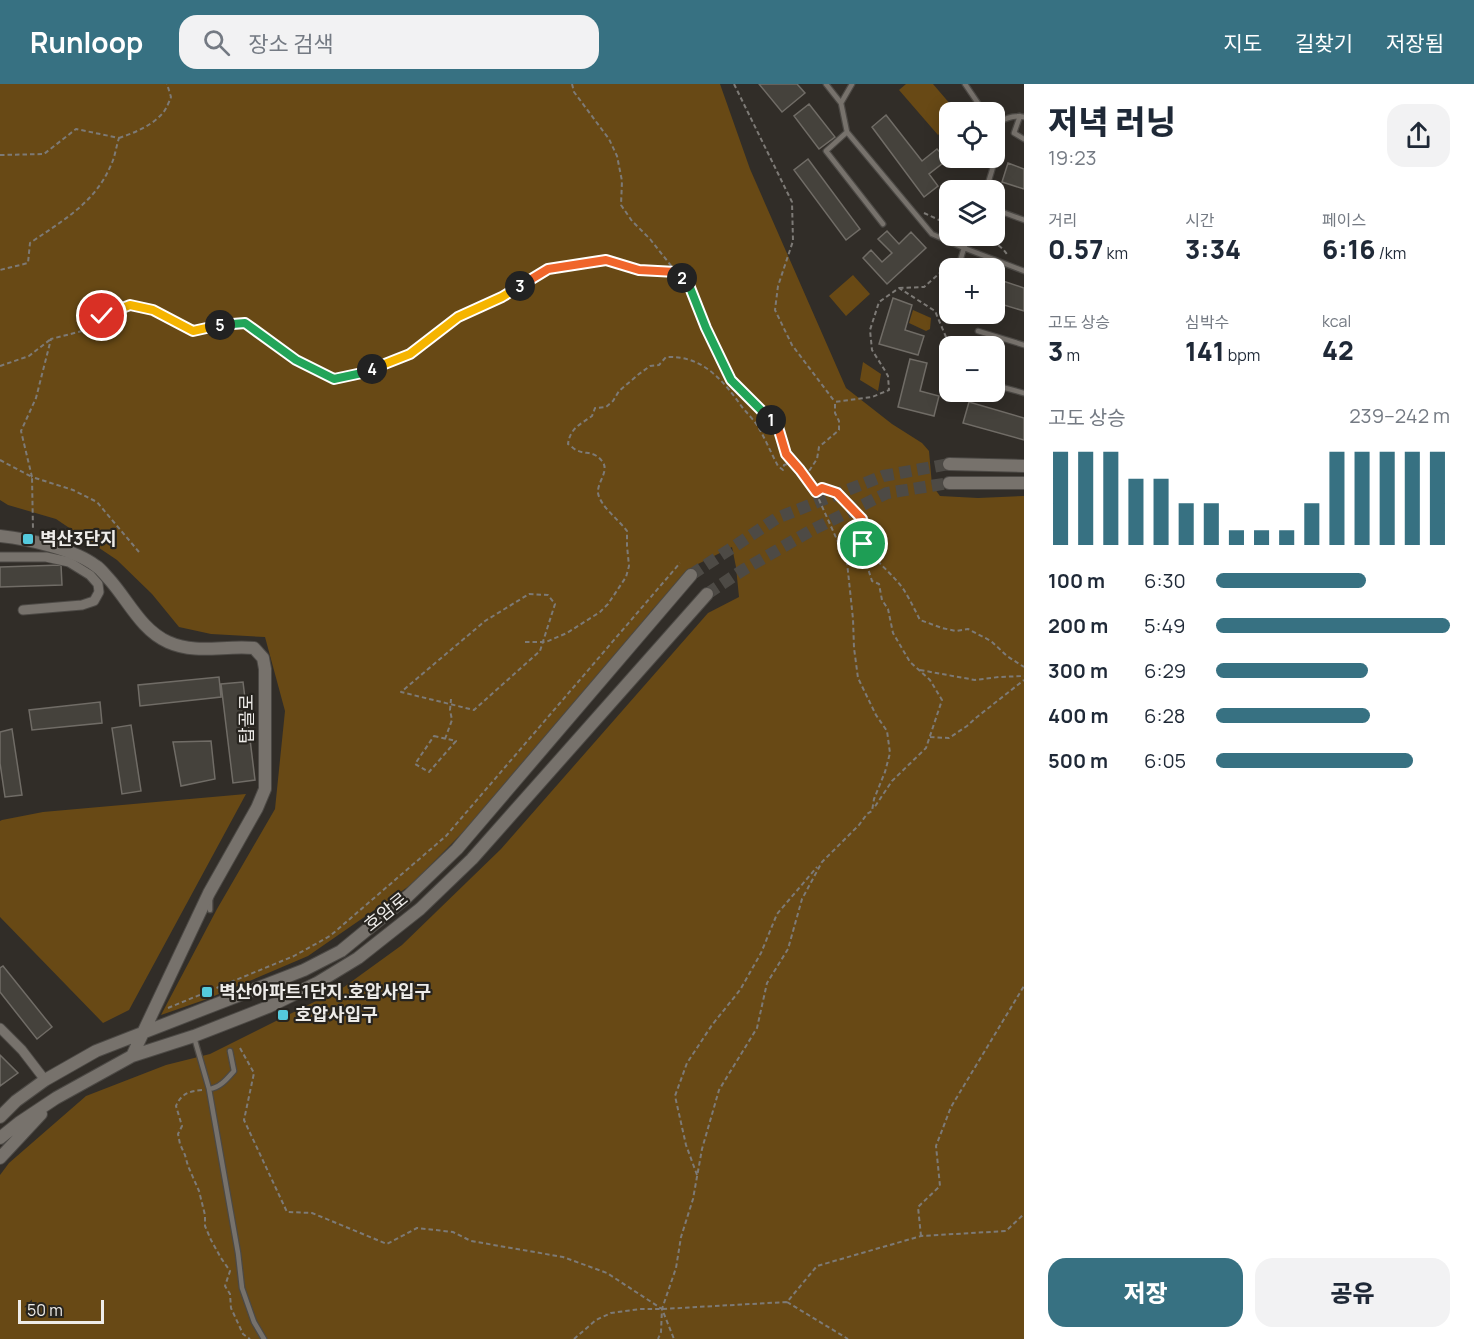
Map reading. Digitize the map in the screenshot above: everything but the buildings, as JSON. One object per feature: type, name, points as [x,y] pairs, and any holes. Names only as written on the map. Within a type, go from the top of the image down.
[{"type":"main road","points":[[949,464],[1024,466]]},
{"type":"main road","points":[[949,483],[1024,483]]},
{"type":"main road","name":"탑골로","points":[[0,536],[48,546],[76,555],[97,566],[152,632],[167,642],[186,649],[254,648],[263,658],[266,669],[265,789],[257,808],[209,893],[132,1056]]},
{"type":"main road","points":[[0,1112],[45,1080],[96,1051],[304,970],[341,951],[408,896],[458,849],[691,575]]},
{"type":"main road","name":"호암로","points":[[0,1138],[56,1098],[132,1056],[194,1036],[268,1007],[317,983],[358,958],[420,909],[472,859],[707,594]]},
{"type":"main road","points":[[0,1158],[56,1098]]},
{"type":"main road","points":[[0,1117],[16,1101]]},
{"type":"street","points":[[0,557],[46,557],[69,562],[90,575],[98,584],[99,592],[94,601],[82,605],[23,610]]},
{"type":"street","points":[[0,1028],[22,1050],[45,1080]]},
{"type":"lane","points":[[826,84],[841,103],[847,132],[933,234],[1023,271]]},
{"type":"lane","points":[[841,103],[852,84]]},
{"type":"lane","points":[[965,84],[977,102]]},
{"type":"lane","points":[[1005,120],[1022,116]]},
{"type":"lane","points":[[1022,116],[1014,133],[1024,139]]},
{"type":"lane","points":[[847,132],[826,151],[883,224]]},
{"type":"lane","points":[[1005,213],[1024,220]]},
{"type":"lane","points":[[961,258],[964,248]]},
{"type":"lane","points":[[978,332],[1024,345]]},
{"type":"lane","points":[[1005,388],[1024,393]]},
{"type":"lane","points":[[209,893],[210,910]]},
{"type":"lane","points":[[194,1036],[209,1089],[242,1288],[254,1322],[264,1339]]},
{"type":"lane","points":[[209,1089],[221,1085],[234,1071],[230,1051]]},
{"type":"path","points":[[0,155],[45,154],[76,129],[119,138],[131,134],[162,114],[171,97],[167,84]]},
{"type":"path","points":[[572,84],[574,92],[609,139],[617,156],[622,181],[621,205],[632,221],[689,285],[706,328],[731,380],[778,427],[786,454],[816,492],[847,562],[858,678],[876,716],[888,731],[890,753],[872,811]]},
{"type":"path","points":[[735,84],[792,202],[793,241],[778,286],[775,310],[792,345],[835,402],[839,430],[819,447],[817,459],[805,477]]},
{"type":"path","points":[[0,270],[28,263],[30,243],[81,207],[99,187],[111,165],[119,138]]},
{"type":"path","points":[[1000,246],[1023,271]]},
{"type":"path","points":[[0,366],[29,356],[51,339],[86,330],[102,316],[130,305],[153,310],[193,331],[220,325],[245,323],[296,360],[334,379],[362,373],[410,354],[458,317],[502,297],[548,269],[606,260],[639,270],[676,272]]},
{"type":"path","points":[[835,402],[872,398],[889,390],[888,376],[872,350],[870,330],[879,302],[899,288],[924,287],[939,274]]},
{"type":"path","points":[[899,288],[935,311],[946,336]]},
{"type":"path","points":[[33,536],[32,477],[21,430],[36,398],[51,339]]},
{"type":"path","points":[[525,642],[543,643],[567,633],[600,612],[627,577],[629,566],[627,531],[605,506],[598,494],[605,469],[604,464],[594,455],[575,450],[568,444],[575,427],[592,416],[595,408],[606,407],[619,391],[650,366],[659,364],[666,357],[678,356],[704,366],[731,390],[757,425],[778,466],[783,470],[784,465],[793,462]]},
{"type":"path","points":[[0,460],[32,477],[73,490],[97,502],[139,552]]},
{"type":"path","points":[[698,1175],[686,1145],[675,1096],[687,1063],[712,1024],[740,990],[761,952],[777,914],[822,862],[872,811],[892,781],[926,748],[942,700],[930,680],[910,662],[892,633],[888,609],[882,600],[879,584],[872,581],[863,553],[862,519],[837,493],[822,488],[816,492]]},
{"type":"path","points":[[863,544],[904,591],[920,620],[956,631],[968,629],[991,641],[1006,656],[1024,667]]},
{"type":"path","points":[[152,1014],[294,956],[330,936],[446,836],[680,563]]},
{"type":"path","points":[[529,594],[548,595],[555,604],[543,643],[540,651],[474,710],[401,692],[485,621],[529,594]]},
{"type":"path","points":[[919,670],[975,680],[999,677],[1024,678]]},
{"type":"path","points":[[930,736],[949,738],[967,726],[1024,678]]},
{"type":"path","points":[[445,739],[452,720],[451,699]]},
{"type":"path","points":[[434,736],[445,739],[456,741],[429,772],[415,764],[434,736]]},
{"type":"path","points":[[658,1339],[661,1332],[662,1309],[676,1268],[681,1237],[693,1199],[702,1149],[719,1090],[757,1028],[766,983],[788,949],[802,899],[822,862]]},
{"type":"path","points":[[921,1236],[918,1207],[940,1186],[936,1146],[951,1107],[1024,986]]},
{"type":"path","points":[[240,1048],[254,1073],[244,1120],[287,1212],[312,1213],[387,1244],[417,1228],[453,1232],[471,1241],[563,1257],[607,1273],[662,1309],[674,1339]]},
{"type":"path","points":[[209,1089],[189,1091],[179,1098],[176,1106],[182,1126],[178,1134],[199,1191],[206,1215],[205,1226],[230,1271],[225,1286],[230,1294],[231,1308],[243,1334],[250,1339]]},
{"type":"path","points":[[787,1302],[817,1266],[921,1236],[1006,1231],[1024,1214]]},
{"type":"path","points":[[574,1339],[596,1320],[611,1314],[640,1309],[787,1302],[848,1339]]},
{"type":"shaded area","points":[[0,84],[720,84],[750,169],[846,388],[892,424],[922,443],[929,451],[932,485],[940,496],[978,498],[1024,496],[1024,1339],[0,1339],[0,1175],[9,1163],[86,1096],[166,1065],[210,1054],[344,987],[402,945],[501,849],[708,613],[739,597],[732,547],[698,564],[652,610],[592,689],[519,775],[412,884],[308,956],[207,999],[161,1015],[217,909],[275,809],[285,711],[265,637],[211,634],[179,627],[152,594],[117,560],[56,519],[8,505],[0,500]]},
{"type":"shaded area","points":[[906,84],[933,84],[948,102],[939,102],[938,135],[899,90]]},
{"type":"shaded area","points":[[853,275],[870,294],[846,316],[829,296]]},
{"type":"shaded area","points":[[913,310],[931,318],[930,329],[926,331],[909,323]]},
{"type":"shaded area","points":[[863,362],[881,374],[878,391],[860,380]]},
{"type":"shaded area","points":[[246,794],[129,1010],[103,1023],[0,917],[0,821],[2,820],[43,812]]},
{"type":"tunnel","points":[[691,575],[777,518],[883,476],[949,464]]},
{"type":"tunnel","points":[[707,594],[812,530],[887,493],[949,483]]},
{"type":"place","name":"벽산3단지","points":[[28,539]]},
{"type":"place","name":"벽산아파트1단지.호압사입구","points":[[207,992]]},
{"type":"place","name":"호압사입구","points":[[283,1015]]},
{"type":"route","points":[[102,316],[130,305],[153,310],[193,331],[220,325],[245,323],[296,360],[334,379],[362,373],[410,354],[458,317],[502,297],[548,269],[606,260],[639,270],[676,272],[689,285],[706,328],[731,380],[778,427],[786,454],[816,492],[822,488],[837,493],[862,519],[863,544]]}]
